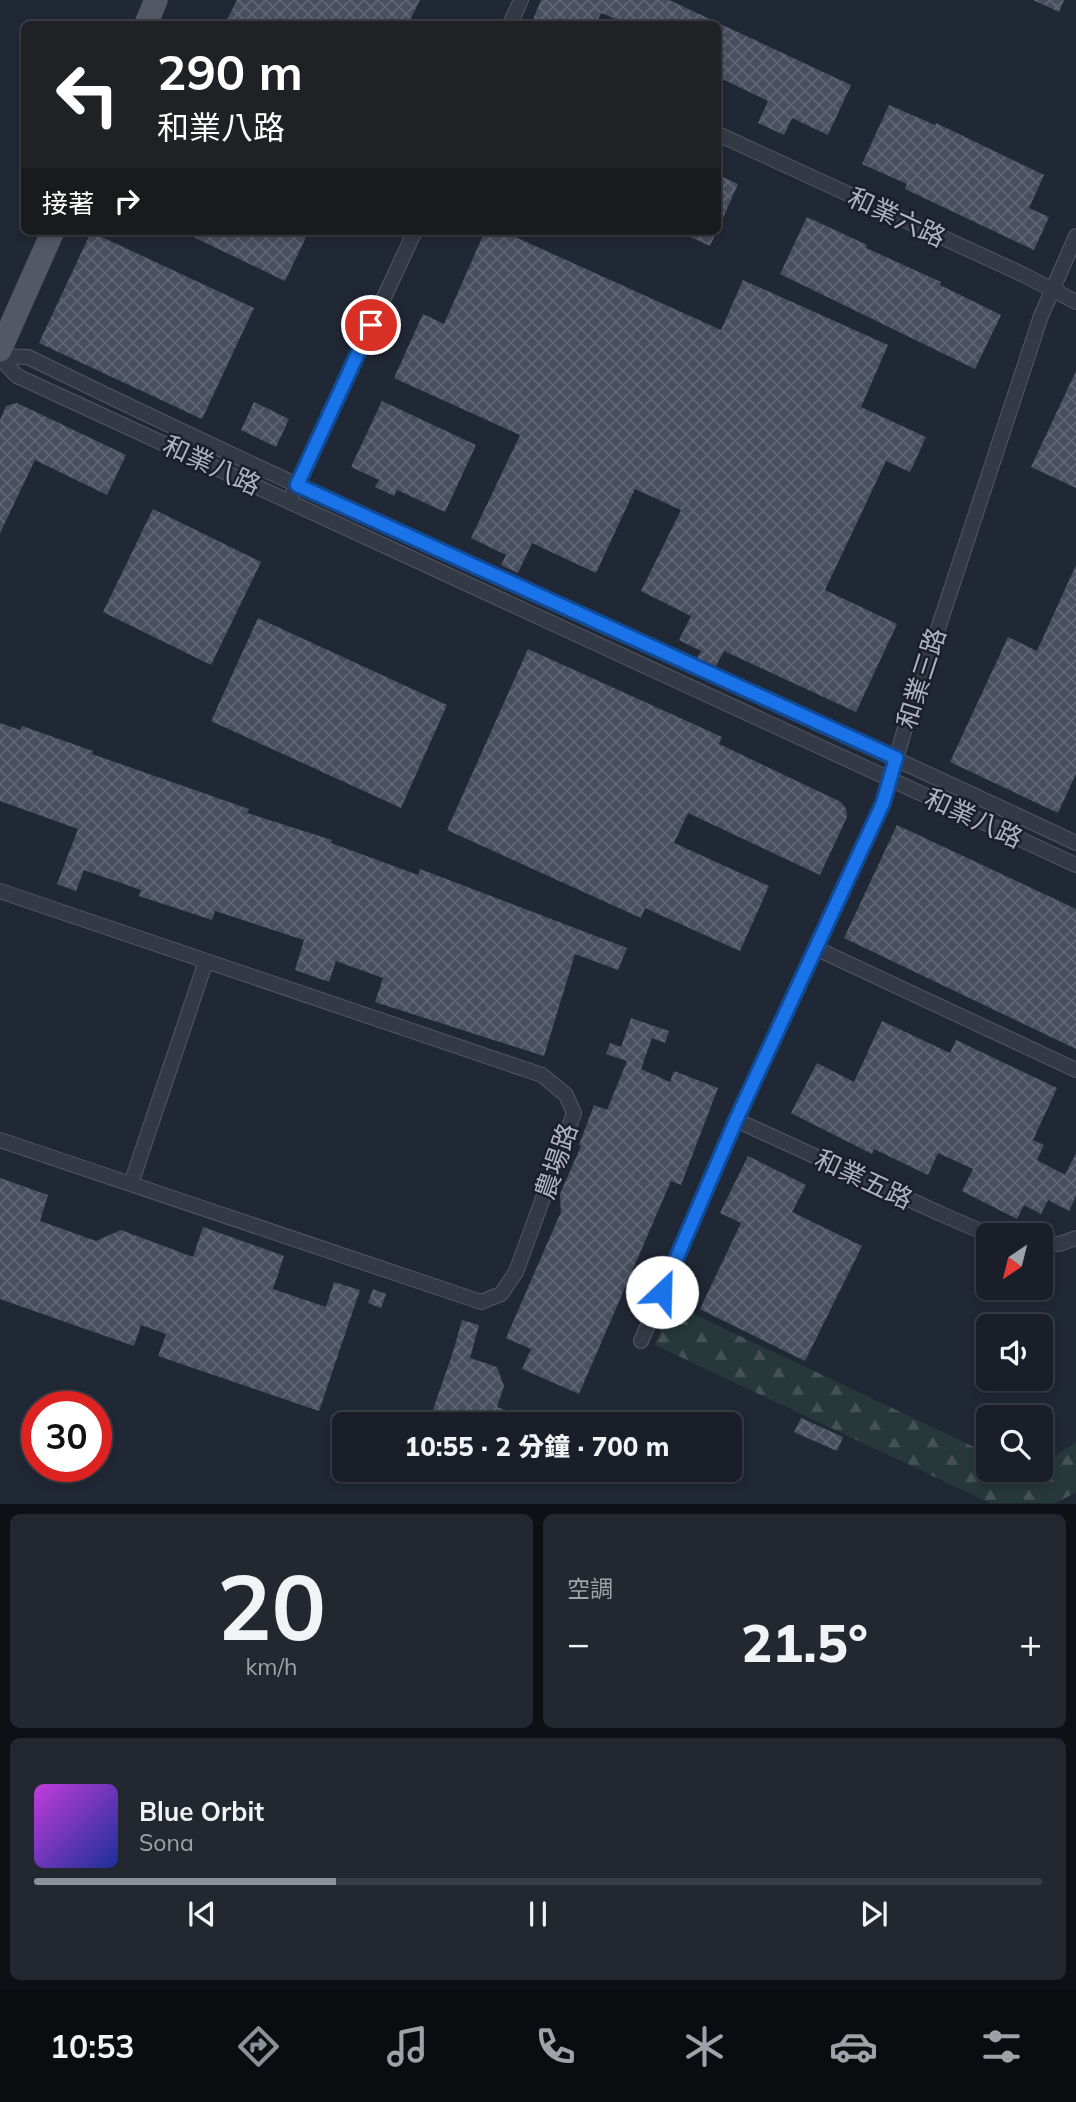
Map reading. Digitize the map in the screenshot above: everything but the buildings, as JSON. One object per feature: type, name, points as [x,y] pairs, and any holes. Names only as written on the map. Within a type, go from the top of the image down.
[{"type":"main road","points":[[147,21],[156,0]]},
{"type":"main road","points":[[0,350],[51,235]]},
{"type":"street","points":[[511,21],[521,0]]},
{"type":"street","name":"和業六路","points":[[721,135],[1076,302]]},
{"type":"street","points":[[290,500],[413,235]]},
{"type":"street","name":"和業三路","points":[[641,1341],[736,1120],[881,808],[1041,316],[1076,236]]},
{"type":"street","name":"和業八路","points":[[0,357],[28,357],[297,485],[1076,843]]},
{"type":"street","name":"和業八路","points":[[0,357],[18,376],[1076,865]]},
{"type":"street","name":"農場路","points":[[0,891],[542,1074],[566,1095],[574,1113],[516,1272],[501,1294],[481,1302],[0,1140]]},
{"type":"street","points":[[815,948],[1076,1070]]},
{"type":"street","points":[[131,1184],[206,961]]},
{"type":"street","name":"和業五路","points":[[736,1120],[976,1229]]},
{"type":"street","points":[[1054,1244],[1076,1238]]},
{"type":"green space","points":[[672,1304],[976,1448],[976,1482],[1053,1482],[1053,1457],[1076,1442],[1076,1492],[1056,1503],[990,1503],[655,1345]]},
{"type":"route","points":[[371,325],[297,485],[896,758],[883,803],[736,1120],[662,1292]]}]
